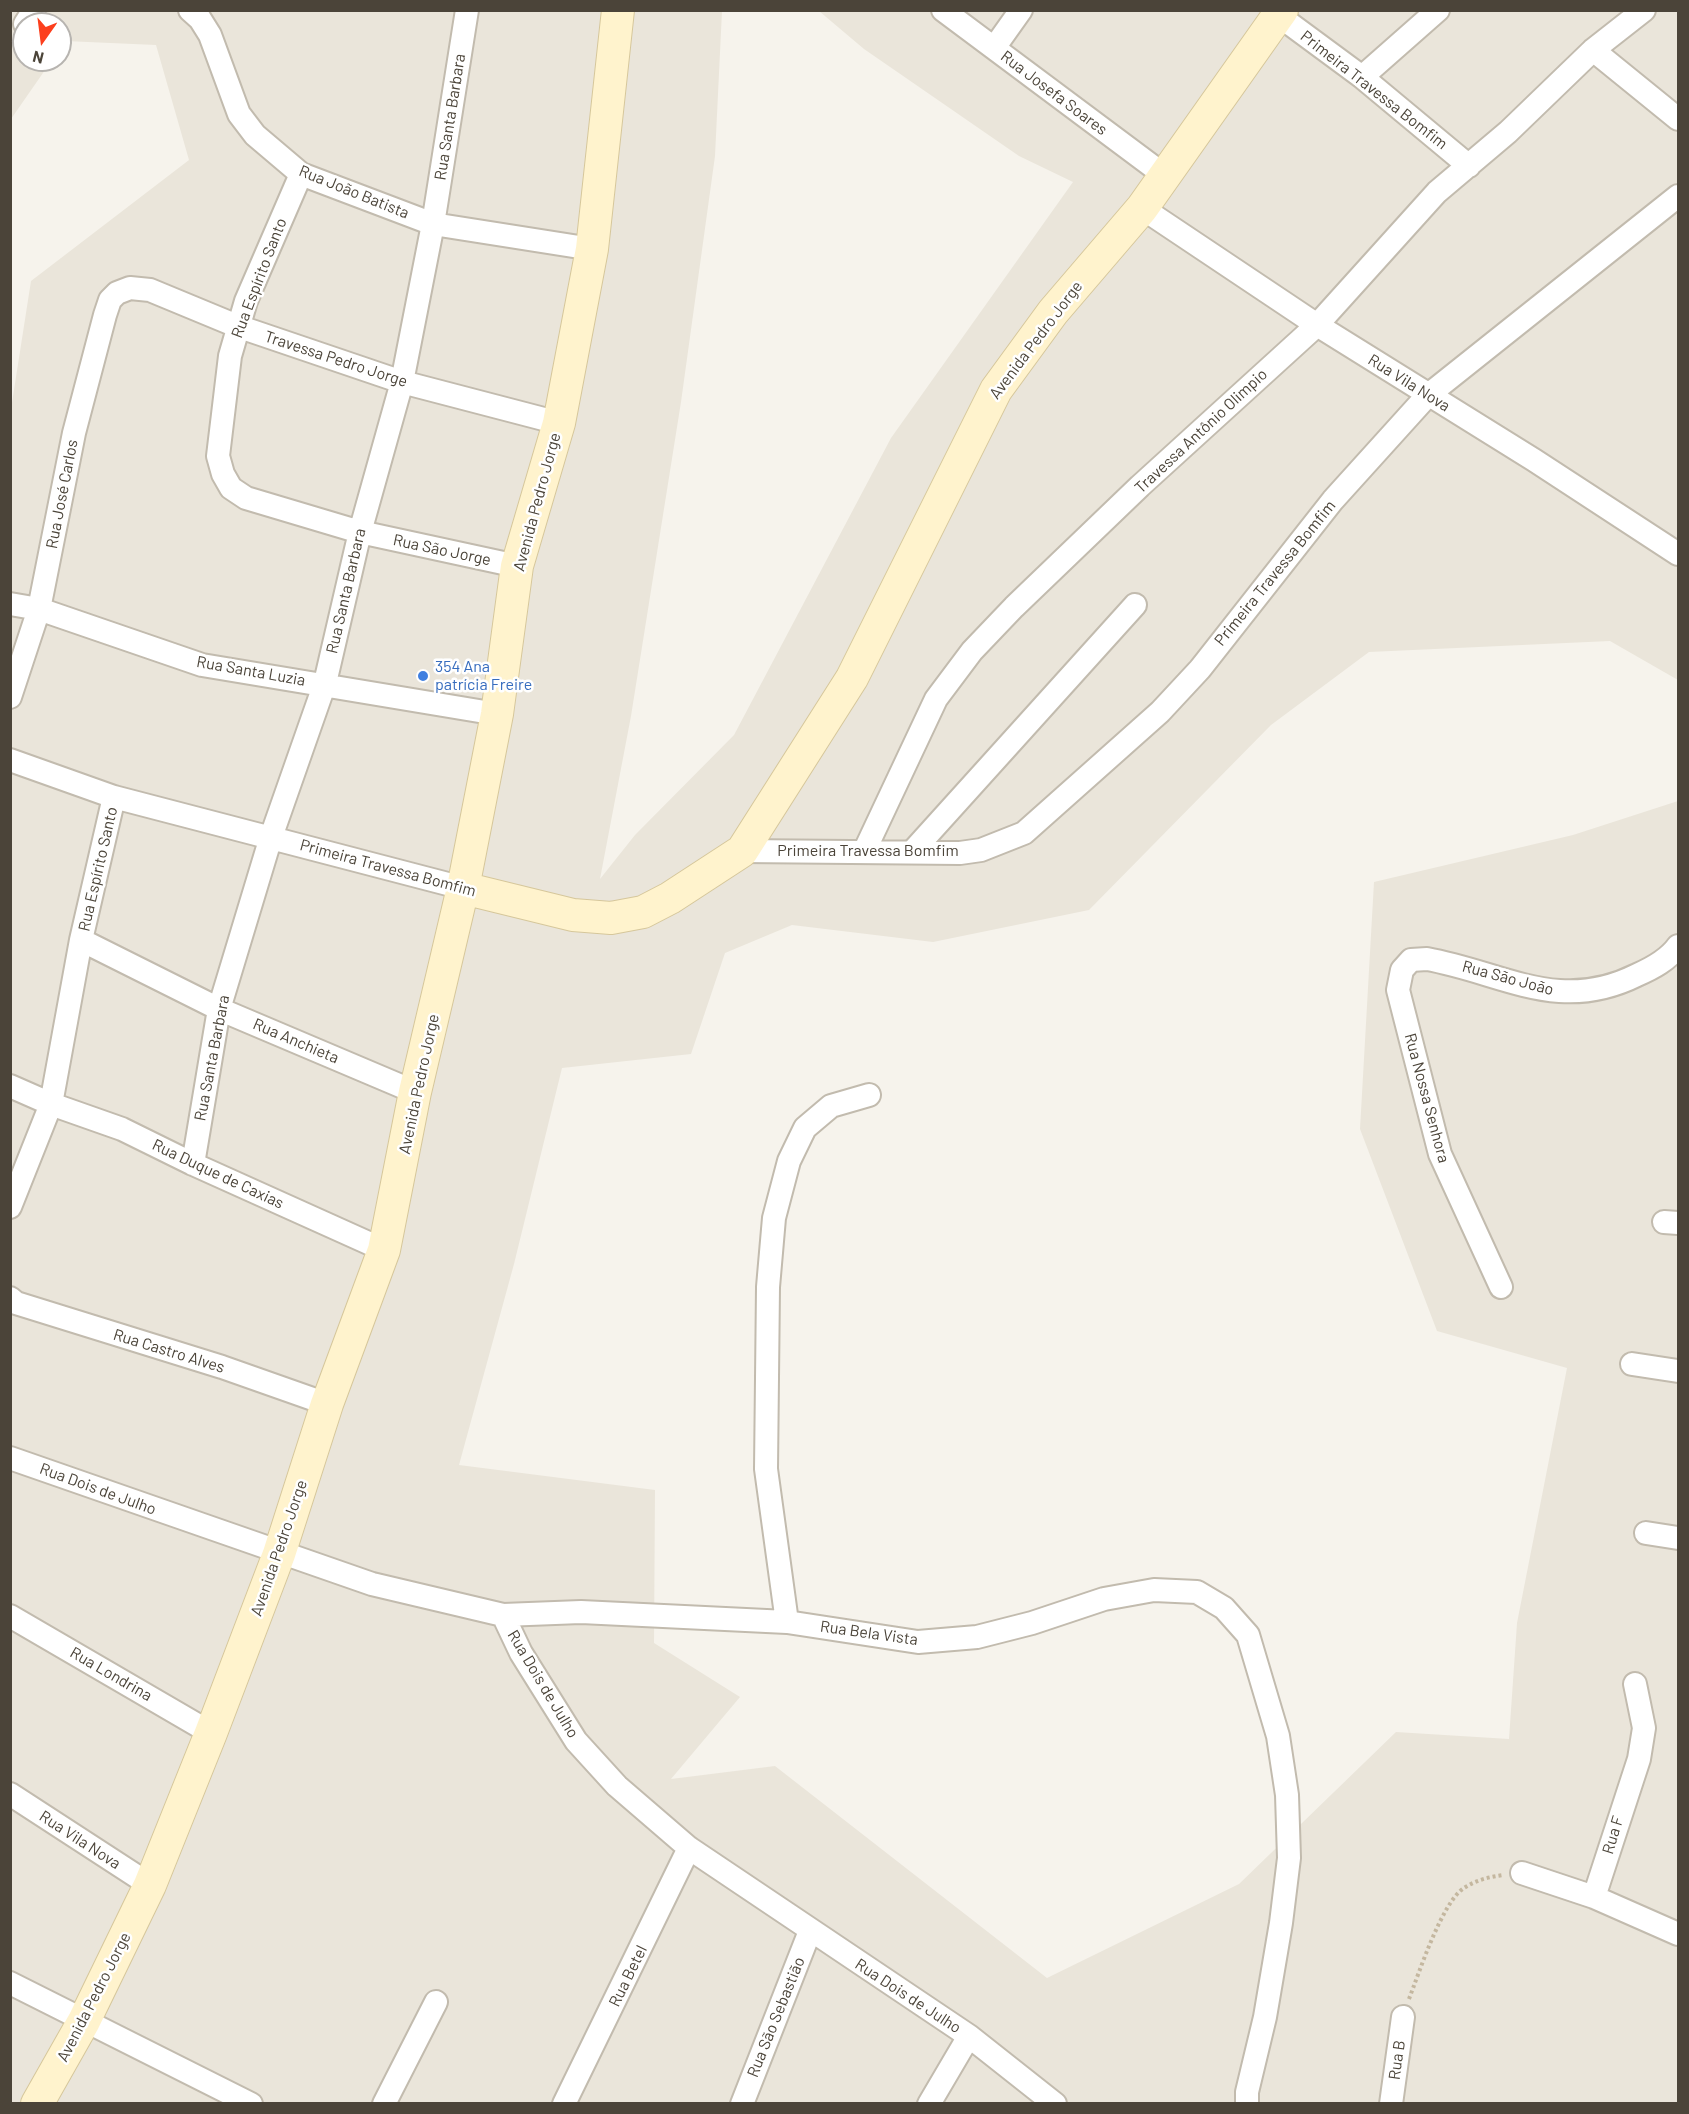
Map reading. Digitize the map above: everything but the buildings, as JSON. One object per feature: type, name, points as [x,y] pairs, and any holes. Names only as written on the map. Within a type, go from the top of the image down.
[{"type":"street","name":"Rua Santa Barbara","points":[[192,1164],[219,1009],[271,837],[325,683],[360,532],[402,382],[433,224],[467,10]]},
{"type":"street","name":"Avenida Pedro Jorge","points":[[37,2103],[84,2021],[150,1886],[212,1733],[279,1554],[327,1404],[384,1250],[416,1092],[463,888],[497,714],[517,566],[559,423],[592,249],[618,10]]},
{"type":"street","name":"Rua Josefa Soares","points":[[943,10],[1164,175]]},
{"type":"street","points":[[994,48],[1021,10]]},
{"type":"street","points":[[1362,77],[1438,10]]},
{"type":"street","name":"Travessa Antônio Olimpio","points":[[864,852],[936,699],[972,651],[1014,607],[1140,486],[1317,325],[1437,192],[1469,166],[1593,50],[1644,10]]},
{"type":"street","name":"Avenida Pedro Jorge","points":[[742,851],[852,678],[996,390],[1053,312],[1142,208],[1280,13]]},
{"type":"street","name":"Primeira Travessa Bomfim","points":[[1280,13],[1362,77],[1469,166]]},
{"type":"street","name":"Rua João Batista","points":[[195,15],[210,35],[239,114],[255,135],[301,174],[433,224],[592,249]]},
{"type":"street","points":[[1593,50],[1678,119]]},
{"type":"street","name":"Rua Espírito Santo","points":[[231,488],[222,474],[218,456],[230,356],[237,326],[301,174]]},
{"type":"street","name":"Primeira Travessa Bomfim","points":[[10,760],[114,797],[573,915],[611,918],[643,912],[670,898],[742,851],[981,850],[1024,833],[1160,712],[1200,669],[1333,500],[1427,396],[1678,196]]},
{"type":"street","name":"Rua Vila Nova","points":[[1142,208],[1317,325],[1427,396],[1534,460],[1678,554]]},
{"type":"street","name":"Travessa Pedro Jorge","points":[[117,293],[130,288],[150,290],[237,326],[402,382],[559,423]]},
{"type":"street","name":"Rua José Carlos","points":[[10,697],[39,609],[74,433],[105,315],[110,300],[117,293]]},
{"type":"street","name":"Rua São Jorge","points":[[231,488],[246,498],[360,532],[517,566]]},
{"type":"street","name":"Rua Santa Luzia","points":[[10,604],[39,609],[202,665],[247,674],[325,683],[497,714]]},
{"type":"street","points":[[912,852],[1135,605]]},
{"type":"street","name":"Rua Espírito Santo","points":[[10,1207],[51,1104],[81,940],[114,797]]},
{"type":"street","name":"Rua Anchieta","points":[[81,940],[219,1009],[416,1092]]},
{"type":"street","name":"Rua São João","points":[[1402,970],[1411,960],[1426,958],[1545,992],[1594,992],[1622,983],[1648,970],[1671,956],[1678,946]]},
{"type":"street","name":"Rua Nossa Senhora","points":[[1402,970],[1398,990],[1440,1154],[1501,1287]]},
{"type":"street","name":"Rua Duque de Caxias","points":[[10,1086],[51,1104],[122,1129],[192,1164],[384,1250]]},
{"type":"street","points":[[787,1622],[766,1469],[768,1287],[774,1218],[789,1161],[805,1128],[831,1106],[869,1095]]},
{"type":"street","name":"Rua Castro Alves","points":[[10,1298],[16,1303],[222,1367],[327,1404]]},
{"type":"street","points":[[1632,1364],[1678,1371]]},
{"type":"street","name":"Rua Dois de Julho","points":[[10,1458],[279,1554],[372,1584],[503,1615],[527,1662],[576,1741],[617,1786],[689,1848],[969,2036],[1055,2103]]},
{"type":"street","points":[[1646,1533],[1678,1538]]},
{"type":"street","name":"Rua Bela Vista","points":[[503,1615],[581,1611],[787,1622],[918,1642],[977,1637],[1032,1623],[1104,1599],[1154,1590],[1197,1592],[1224,1608],[1248,1635],[1278,1736],[1287,1795],[1289,1858],[1281,1923],[1265,2017],[1247,2092],[1247,2103]]},
{"type":"street","name":"Rua Londrina","points":[[10,1616],[212,1733]]},
{"type":"street","name":"Rua F","points":[[1594,1897],[1639,1759],[1644,1728],[1635,1684]]},
{"type":"street","name":"Rua Vila Nova","points":[[10,1794],[150,1886]]},
{"type":"street","name":"Rua Betel","points":[[564,2103],[689,1848]]},
{"type":"street","points":[[1522,1873],[1594,1897],[1678,1934]]},
{"type":"street","name":"Rua São Sebastião","points":[[742,2103],[810,1931]]},
{"type":"street","points":[[10,1983],[251,2103]]},
{"type":"street","points":[[384,2103],[436,2002]]},
{"type":"street","name":"Rua B","points":[[1391,2103],[1403,2017]]},
{"type":"street","points":[[929,2103],[969,2036]]},
{"type":"path","points":[[1403,2017],[1436,1928],[1462,1889],[1485,1878],[1522,1873]]},
{"type":"shaded area","points":[[11,11],[722,11],[715,156],[681,402],[631,716],[600,879],[635,835],[734,735],[891,438],[1073,182],[1019,156],[864,49],[819,11],[1678,11],[1678,680],[1610,641],[1369,652],[1271,725],[1089,910],[933,942],[792,925],[725,953],[691,1054],[562,1068],[514,1264],[459,1465],[655,1490],[654,1643],[740,1697],[671,1779],[775,1766],[1047,1978],[1239,1884],[1396,1732],[1509,1739],[1517,1623],[1567,1368],[1437,1331],[1360,1129],[1374,882],[1573,835],[1678,801],[1678,2103],[11,2103],[11,409],[31,281],[189,160],[156,45],[72,41],[72,12],[12,12],[12,72],[44,72],[11,119]]},
{"type":"place","name":"354 Ana patrícia Freire","points":[[423,676]]}]
